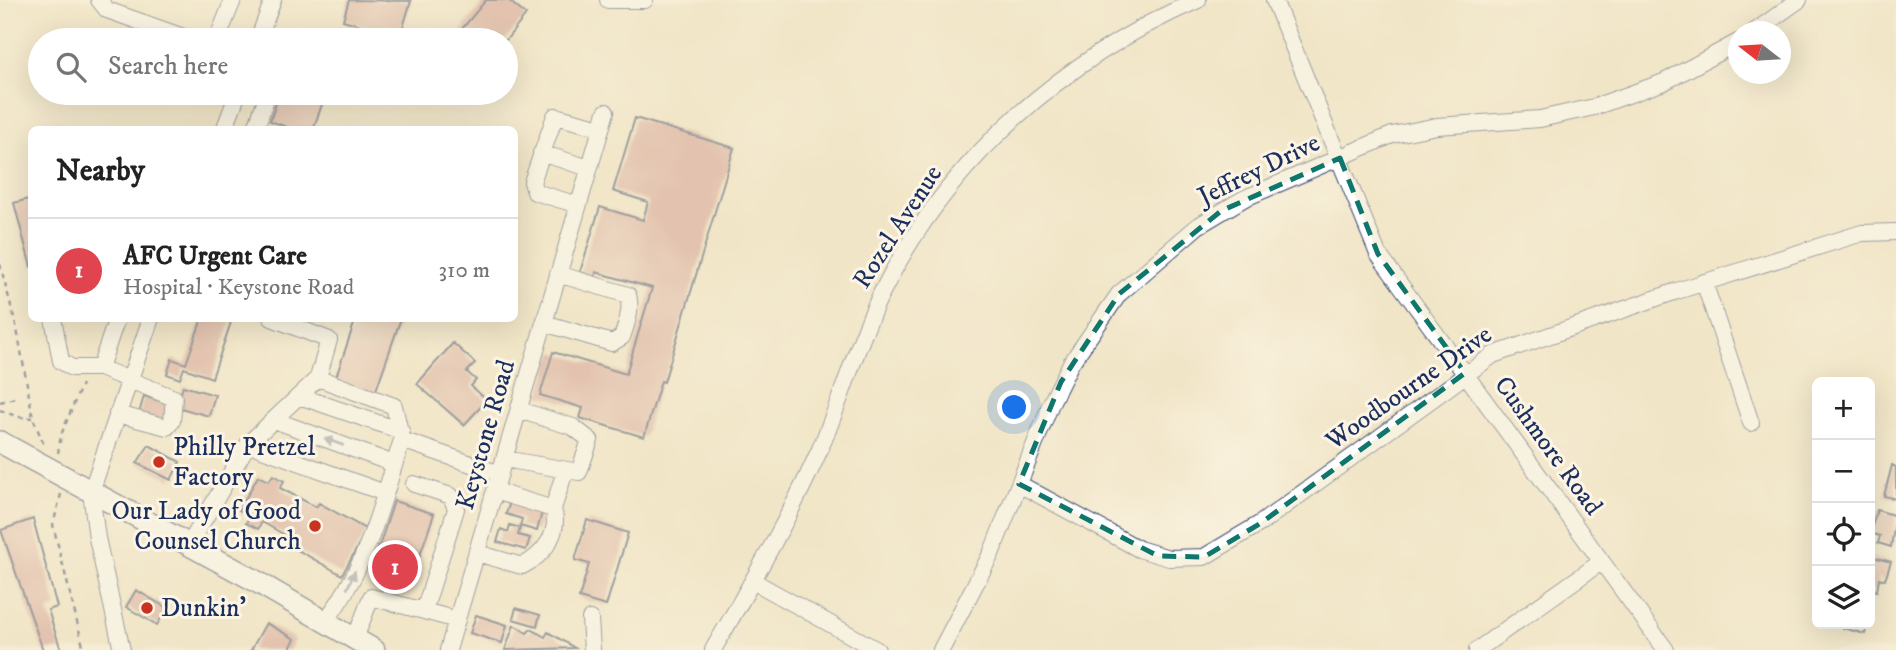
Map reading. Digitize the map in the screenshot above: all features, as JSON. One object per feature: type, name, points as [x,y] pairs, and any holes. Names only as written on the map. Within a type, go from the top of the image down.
[{"type":"main road","points":[[0,442],[365,645]]},
{"type":"street","points":[[99,0],[107,10],[158,28]]},
{"type":"street","points":[[222,28],[233,0]]},
{"type":"street","points":[[608,0],[645,0]]},
{"type":"street","name":"Rozel Avenue","points":[[713,650],[752,581],[820,447],[882,292],[904,253],[950,187],[998,133],[1059,79],[1135,30],[1198,0]]},
{"type":"street","name":"Cushmore Road","points":[[1274,0],[1378,254],[1666,650]]},
{"type":"street","points":[[1769,21],[1799,0]]},
{"type":"street","points":[[266,28],[268,2]]},
{"type":"street","name":"Jeffrey Drive","points":[[941,650],[991,554],[1052,401],[1071,363],[1106,311],[1134,279],[1221,211],[1340,158],[1414,129],[1503,123],[1594,107],[1664,82],[1728,47]]},
{"type":"street","points":[[225,126],[233,105]]},
{"type":"street","points":[[257,126],[264,105]]},
{"type":"street","name":"Keystone Road","points":[[448,650],[603,120],[555,116],[541,153]]},
{"type":"street","points":[[578,205],[536,192],[532,188],[541,153],[589,168]]},
{"type":"street","name":"Woodbourne Drive","points":[[1019,484],[1149,552],[1169,558],[1204,557],[1261,523],[1465,373],[1514,345],[1862,233],[1896,232]]},
{"type":"street","points":[[544,323],[612,342],[622,337],[626,324],[631,304],[628,295],[558,274]]},
{"type":"street","points":[[1704,282],[1751,423]]},
{"type":"street","points":[[54,322],[61,361],[72,368],[94,368],[174,398],[172,421],[167,428],[117,414]]},
{"type":"street","points":[[94,368],[115,322]]},
{"type":"street","points":[[122,650],[97,538],[91,492],[150,322]]},
{"type":"street","points":[[189,545],[248,444],[318,378],[329,340],[282,322]]},
{"type":"street","points":[[318,378],[394,406],[402,436],[372,531],[344,596],[324,621]]},
{"type":"street","points":[[299,396],[402,436],[502,466],[579,472],[590,440],[573,427],[519,410]]},
{"type":"street","points":[[274,420],[394,464]]},
{"type":"street","points":[[248,444],[385,493]]},
{"type":"street","points":[[477,553],[522,566],[534,561],[553,534],[553,509],[565,471]]},
{"type":"street","points":[[414,484],[452,496],[456,509],[424,611]]},
{"type":"street","points":[[495,492],[553,509]]},
{"type":"street","points":[[1477,650],[1601,562]]},
{"type":"street","points":[[752,581],[877,650]]},
{"type":"street","points":[[365,645],[371,597],[457,620]]},
{"type":"street","points":[[590,619],[592,650]]},
{"type":"path","points":[[0,264],[17,329],[33,418],[41,440]]},
{"type":"path","points":[[57,457],[61,435],[94,368]]},
{"type":"path","points":[[0,402],[19,397]]},
{"type":"path","points":[[0,410],[18,417],[33,418]]},
{"type":"path","points":[[62,490],[53,526],[84,650]]},
{"type":"highlighted area","points":[[1340,158],[1378,254],[1465,373],[1261,523],[1204,557],[1158,556],[1019,484],[1061,382],[1119,294],[1221,211]]},
{"type":"building","points":[[349,0],[411,1],[403,28],[370,28],[343,20]]},
{"type":"building","points":[[486,0],[508,0],[526,15],[516,28],[463,28]]},
{"type":"building","points":[[276,105],[322,105],[314,126],[284,126],[270,121]]},
{"type":"building","points":[[635,118],[734,148],[664,382],[661,381],[644,437],[580,418],[583,408],[540,395],[553,352],[626,374],[652,288],[596,272],[595,277],[580,272],[600,207],[643,220],[648,202],[613,191]]},
{"type":"building","points":[[28,199],[28,256],[14,203]]},
{"type":"building","points":[[201,322],[231,322],[212,378],[184,368],[180,379],[167,374],[172,359],[186,364]]},
{"type":"building","points":[[355,322],[400,322],[375,393],[335,380]]},
{"type":"building","points":[[453,343],[475,363],[467,372],[476,380],[471,386],[487,400],[464,425],[417,384]]},
{"type":"building","points":[[183,386],[215,395],[209,416],[177,407]]},
{"type":"building","points":[[144,396],[169,404],[163,425],[138,417]]},
{"type":"building","name":"Philly Pretzel Factory","points":[[149,445],[180,462],[171,480],[137,463]]},
{"type":"building","points":[[1892,465],[1896,467],[1896,499],[1884,496]]},
{"type":"building","name":"Our Lady of Good Counsel Church","points":[[273,475],[284,481],[280,488],[316,507],[319,503],[367,530],[342,575],[294,548],[297,542],[262,522],[258,529],[246,523],[250,516],[239,510],[258,476],[269,481]]},
{"type":"building","points":[[394,501],[434,514],[410,584],[371,571]]},
{"type":"building","points":[[510,502],[542,512],[537,531],[520,526],[522,519],[506,514]]},
{"type":"building","points":[[1877,510],[1896,516],[1891,547],[1878,543],[1880,536],[1875,534]]},
{"type":"building","points":[[33,519],[57,607],[48,610],[61,650],[43,650],[1,530]]},
{"type":"building","points":[[587,520],[628,533],[606,606],[579,598],[589,564],[575,560]]},
{"type":"building","points":[[510,525],[520,528],[518,535],[530,538],[526,550],[497,542],[501,529],[508,532]]},
{"type":"building","points":[[1875,557],[1891,562],[1885,580],[1879,578],[1877,591]]},
{"type":"building","name":"Dunkin'","points":[[136,590],[167,608],[157,625],[126,607]]},
{"type":"building","points":[[516,608],[540,615],[537,626],[513,619]]},
{"type":"building","points":[[476,615],[507,625],[502,643],[470,633]]},
{"type":"building","points":[[266,623],[295,639],[289,650],[251,650]]},
{"type":"building","points":[[514,625],[527,633],[531,629],[545,637],[548,632],[575,648],[505,650]]},
{"type":"building","points":[[1847,629],[1866,629],[1865,634]]},
{"type":"place","name":"Philly Pretzel Factory","points":[[159,462]]},
{"type":"place","name":"Our Lady of Good Counsel Church","points":[[315,526]]},
{"type":"place","name":"AFC Urgent Care","points":[[395,567]]},
{"type":"place","name":"Dunkin'","points":[[147,608]]}]
